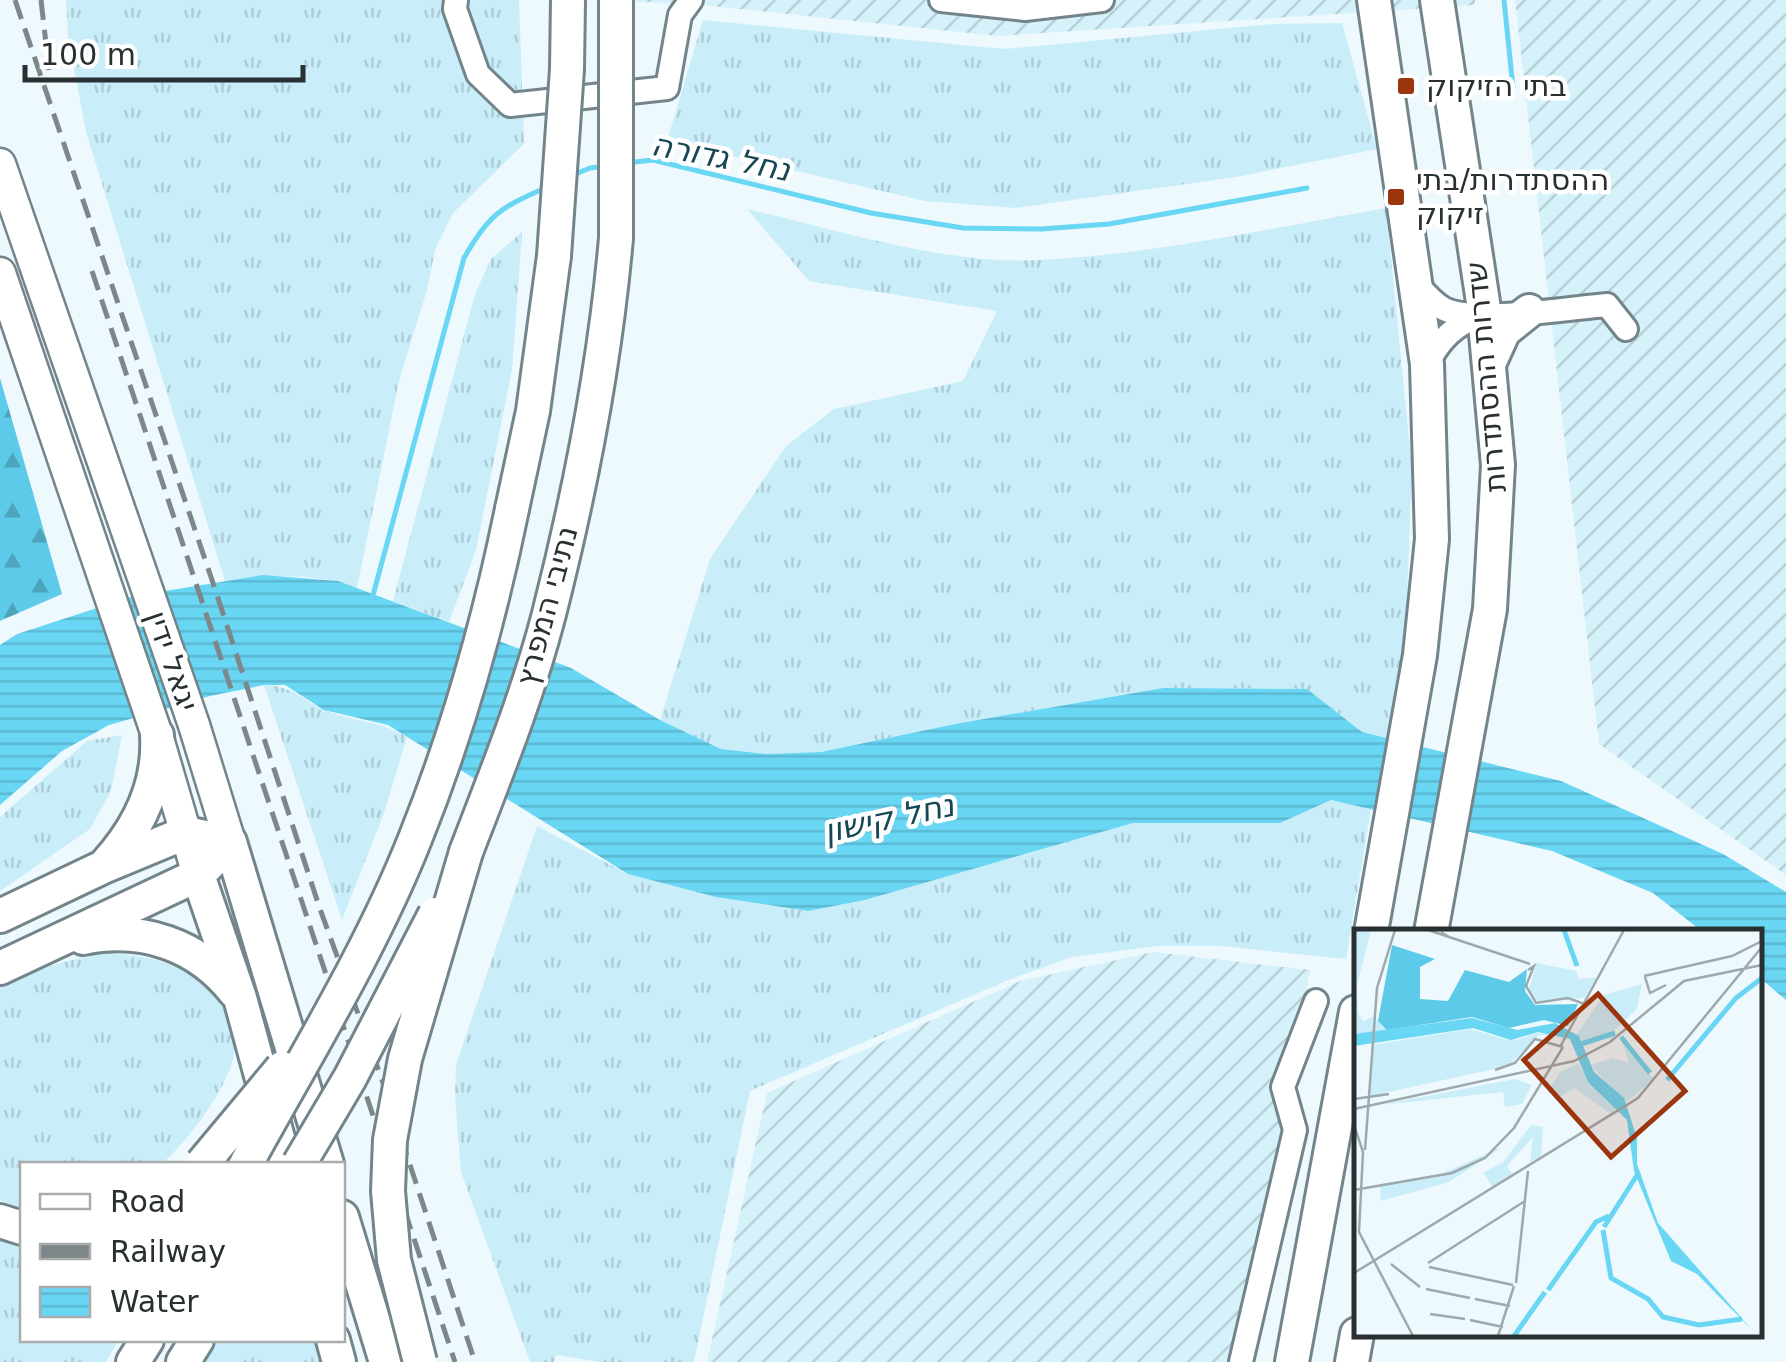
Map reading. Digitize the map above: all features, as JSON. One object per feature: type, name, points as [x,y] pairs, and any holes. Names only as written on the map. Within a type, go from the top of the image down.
[{"type":"highway","name":"נתיבי המפרץ","points":[[247,1162],[380,917],[415,840],[454,733],[490,614],[533,410],[554,256],[568,0]]},
{"type":"highway","name":"נתיבי המפרץ","points":[[300,1162],[350,1078],[466,852],[511,734],[548,616],[609,318],[616,238],[616,0]]},
{"type":"highway","name":"שדרות ההסתדרות","points":[[1432,929],[1480,674],[1496,546],[1498,464],[1484,315],[1437,0]]},
{"type":"highway","name":"שדרות ההסתדרות","points":[[1371,6],[1427,364],[1432,539],[1420,655],[1371,929]]},
{"type":"highway","points":[[1489,364],[1504,332],[1528,312]]},
{"type":"highway","points":[[103,867],[129,835],[151,794],[158,757],[157,735]]},
{"type":"highway","points":[[0,916],[185,833],[230,842]]},
{"type":"highway","points":[[0,968],[198,875],[230,842]]},
{"type":"highway","name":"יגאל ידין","points":[[230,842],[326,1162]]},
{"type":"highway","points":[[420,1362],[394,1260],[388,1190],[390,1140],[405,1059],[466,852]]},
{"type":"highway","name":"יגאל ידין","points":[[198,875],[240,998],[285,1162]]},
{"type":"highway","points":[[30,952],[116,934],[163,940],[212,966],[240,998]]},
{"type":"highway","points":[[204,1162],[332,1006]]},
{"type":"highway","points":[[1292,1362],[1354,1023]]},
{"type":"highway","points":[[345,1227],[382,1359]]},
{"type":"highway","points":[[1352,1362],[1356,1337]]},
{"type":"main road","name":"יגאל ידין","points":[[0,164],[5,214],[138,560],[230,842]]},
{"type":"main road","name":"יגאל ידין","points":[[0,273],[157,735],[198,875]]},
{"type":"main road","points":[[0,308],[24,346]]},
{"type":"street","points":[[456,0],[455,9],[478,74],[510,105],[667,88],[680,15],[691,0]]},
{"type":"street","points":[[940,0],[1009,4],[1102,0]]},
{"type":"street","points":[[1416,282],[1443,308],[1467,315],[1607,305],[1626,328]]},
{"type":"street","points":[[1427,364],[1454,327],[1484,315]]},
{"type":"street","points":[[1241,1362],[1295,1130],[1283,1087],[1316,1001]]},
{"type":"shaded area","points":[[591,0],[1475,0],[1475,5],[997,36],[692,4]]},
{"type":"shaded area","points":[[1515,0],[1786,0],[1786,875],[1599,744]]},
{"type":"shaded area","points":[[1153,952],[1310,970],[1242,1362],[707,1362],[767,1093],[1020,981]]},
{"type":"green space","points":[[66,0],[519,0],[524,144],[453,213],[435,250],[399,381],[357,588],[325,579],[292,576],[225,581],[86,132],[68,36]]},
{"type":"green space","points":[[703,20],[1004,49],[1272,24],[1342,23],[1377,149],[1236,177],[1016,208],[925,201],[667,141]]},
{"type":"green space","points":[[1386,208],[1412,469],[1406,625],[1391,739],[1362,732],[1307,689],[1163,688],[821,752],[767,754],[721,749],[660,720],[710,559],[786,446],[834,409],[963,381],[997,311],[809,281],[747,209],[929,252],[1039,260],[1213,239]]},
{"type":"green space","points":[[522,232],[512,370],[476,550],[449,622],[393,601],[475,294],[491,259]]},
{"type":"green space","points":[[0,378],[62,594],[0,621]]},
{"type":"green space","points":[[264,685],[282,688],[333,713],[386,727],[407,737],[384,813],[342,920]]},
{"type":"green space","points":[[122,735],[111,791],[90,829],[0,891],[0,817],[87,741]]},
{"type":"green space","points":[[1331,800],[1371,809],[1346,959],[1220,946],[1158,946],[1072,957],[1006,981],[750,1091],[694,1362],[600,1362],[556,1355],[554,1362],[530,1362],[461,1172],[455,1096],[456,1065],[537,826],[628,874],[717,897],[808,911],[865,900],[1133,823],[1280,823]]},
{"type":"green space","points":[[99,953],[121,954],[190,973],[223,1002],[232,1022],[232,1061],[208,1110],[164,1162],[20,1162],[20,1208],[0,1200],[0,987],[19,974]]},
{"type":"green space","points":[[0,1239],[20,1244],[20,1342],[118,1342],[106,1362],[0,1362]]},
{"type":"green space","points":[[212,1342],[315,1342],[320,1362],[200,1362]]},
{"type":"water","name":"נחל קישון","points":[[263,575],[338,581],[571,668],[660,720],[721,749],[767,754],[821,752],[1163,688],[1307,689],[1362,732],[1561,781],[1723,854],[1786,892],[1786,1000],[1761,979],[1761,929],[1699,929],[1653,893],[1552,851],[1331,800],[1280,823],[1133,823],[865,900],[808,911],[716,897],[628,874],[388,725],[324,710],[285,685],[264,685],[210,696],[109,725],[62,751],[0,805],[0,645],[17,634],[134,596]]},
{"type":"waterway","name":"נחל גדורה","points":[[1504,0],[1513,88]]},
{"type":"waterway","name":"נחל גדורה","points":[[626,163],[653,160],[871,213],[963,228],[1041,229],[1109,224],[1307,188]]},
{"type":"waterway","name":"נחל גדורה","points":[[573,175],[606,166]]},
{"type":"waterway","name":"נחל גדורה","points":[[372,599],[464,258],[497,214],[545,188]]},
{"type":"railway","points":[[15,0],[475,1362]]},
{"type":"railway","points":[[41,0],[49,70]]},
{"type":"railway","points":[[92,271],[455,1362]]},
{"type":"place","name":"בתי הזיקוק","points":[[1406,86]]},
{"type":"place","name":"ההסתדרות/בתי זיקוק","points":[[1396,197]]}]
